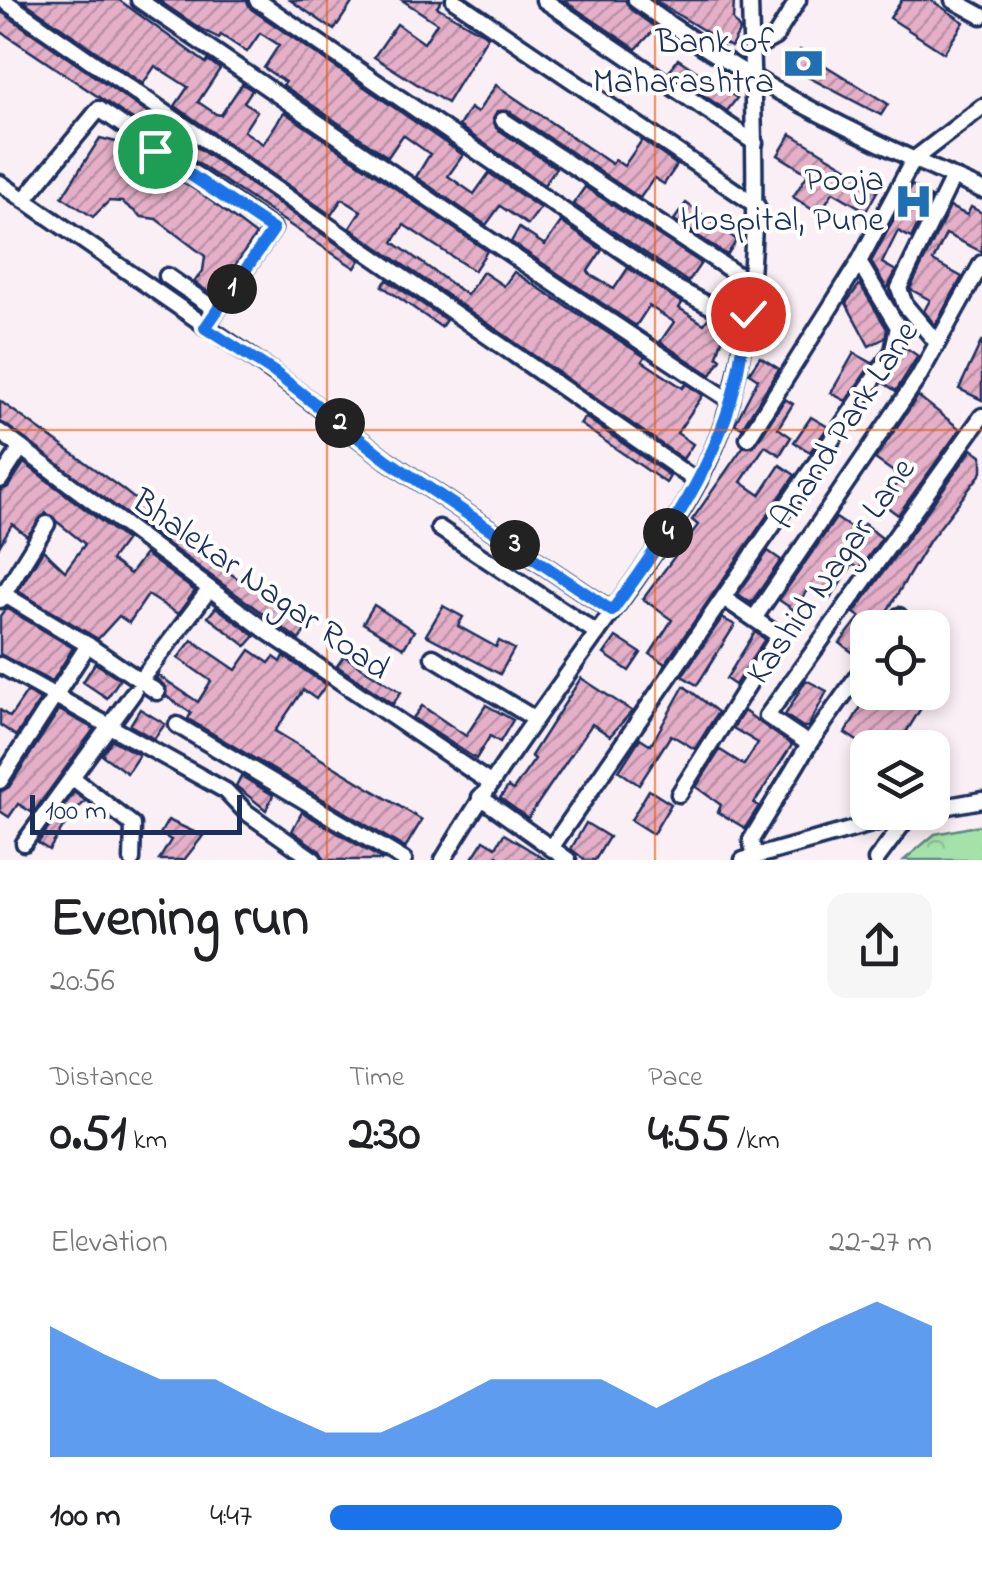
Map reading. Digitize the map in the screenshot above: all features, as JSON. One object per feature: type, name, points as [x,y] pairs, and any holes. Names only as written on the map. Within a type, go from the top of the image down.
[{"type":"street","points":[[3,0],[698,482]]},
{"type":"street","points":[[139,0],[436,206],[500,244],[731,401]]},
{"type":"street","points":[[257,0],[676,288],[746,325]]},
{"type":"street","points":[[454,0],[757,206]]},
{"type":"street","points":[[544,0],[755,143]]},
{"type":"street","points":[[443,860],[490,782],[676,522],[698,482],[731,401],[746,325],[757,206],[750,0]]},
{"type":"street","points":[[751,50],[775,37],[798,0]]},
{"type":"street","points":[[953,0],[982,16]]},
{"type":"street","points":[[641,2],[752,78],[913,160],[982,190]]},
{"type":"street","points":[[748,438],[859,262],[913,160],[982,107]]},
{"type":"street","points":[[24,200],[99,108],[273,230],[205,328]]},
{"type":"street","points":[[503,120],[750,282]]},
{"type":"street","points":[[938,343],[905,305],[899,288],[953,178]]},
{"type":"street","points":[[0,183],[274,372],[387,460],[612,611]]},
{"type":"street","points":[[551,848],[898,340],[898,326],[859,262]]},
{"type":"street","name":"Anand Park Lane","points":[[755,618],[938,343],[982,263]]},
{"type":"street","points":[[167,276],[216,310]]},
{"type":"street","name":"Kashid Nagar Lane","points":[[808,744],[767,716],[982,416]]},
{"type":"street","name":"Bhalekar Nagar Road","points":[[0,432],[209,590],[490,782]]},
{"type":"street","points":[[0,480],[21,448]]},
{"type":"street","points":[[46,524],[1,596],[88,644],[137,686],[157,692]]},
{"type":"street","points":[[438,528],[597,633]]},
{"type":"street","points":[[24,843],[209,590]]},
{"type":"street","points":[[678,794],[779,636],[725,598]]},
{"type":"street","points":[[1,776],[88,644]]},
{"type":"street","points":[[434,658],[535,720]]},
{"type":"street","points":[[0,666],[226,791],[246,812],[314,860]]},
{"type":"street","points":[[850,686],[808,744],[752,840],[749,858],[851,830]]},
{"type":"street","points":[[178,725],[404,860]]},
{"type":"street","points":[[74,778],[133,824],[132,860]]},
{"type":"street","points":[[480,797],[568,860]]},
{"type":"street","points":[[950,806],[982,800]]},
{"type":"street","points":[[876,860],[900,830]]},
{"type":"green space","points":[[982,825],[982,860],[904,860],[935,834]]},
{"type":"building","points":[[22,0],[119,0],[220,69],[198,102],[221,115],[242,84],[252,90],[244,102],[257,111],[244,131],[263,144],[284,112],[487,251],[474,271],[404,225],[393,242],[467,295],[483,272],[504,286],[514,272],[645,357],[642,361],[683,388],[686,384],[703,395],[677,433],[693,444],[683,459],[350,228],[361,211],[342,199],[331,215],[175,106],[188,87],[155,66],[143,84]]},
{"type":"building","points":[[158,0],[246,0],[251,9],[463,155],[448,176],[474,194],[489,173],[540,208],[528,225],[500,206],[486,225],[416,177],[430,154],[403,135],[388,157],[283,85],[285,82],[264,68],[279,45],[260,33],[247,52],[221,35],[219,38],[201,29]]},
{"type":"building","points":[[290,0],[354,0],[334,30]]},
{"type":"building","points":[[402,0],[442,0],[437,7],[488,36],[447,103],[374,57],[397,24],[424,43],[437,23]]},
{"type":"building","points":[[563,0],[625,0],[630,9],[656,28],[636,49]]},
{"type":"building","points":[[654,0],[734,0],[733,20],[740,30],[731,47]]},
{"type":"building","points":[[902,0],[931,0],[964,22],[944,53],[890,18]]},
{"type":"building","points":[[0,11],[360,260],[355,268],[0,31]]},
{"type":"building","points":[[800,50],[888,104],[881,115],[787,66]]},
{"type":"building","points":[[678,59],[737,98],[727,111],[669,72]]},
{"type":"building","points":[[496,85],[612,164],[615,160],[624,166],[642,140],[677,165],[664,184],[654,178],[640,198],[509,111],[497,111],[493,118],[496,128],[556,168],[544,185],[459,126],[470,108],[477,113]]},
{"type":"building","points":[[791,134],[861,176],[864,170],[883,181],[866,211],[833,192],[819,214],[793,197],[808,174],[778,155]]},
{"type":"building","points":[[100,138],[120,143],[202,194],[256,235],[214,296],[194,282],[203,271],[205,256],[156,219],[142,217],[122,202],[109,201],[93,217],[62,197]]},
{"type":"building","points":[[912,185],[931,197],[911,238],[898,231],[882,263],[896,271],[887,289],[871,262]]},
{"type":"building","points":[[585,187],[701,263],[688,282],[573,204]]},
{"type":"building","points":[[686,203],[737,240],[727,255],[674,220]]},
{"type":"building","points":[[950,207],[967,215],[971,207],[982,213],[982,252],[946,234],[933,261],[962,277],[935,325],[924,311],[930,300],[910,289]]},
{"type":"building","points":[[561,222],[602,250],[588,271],[591,275],[614,289],[628,268],[682,303],[679,308],[704,324],[709,317],[726,327],[717,356],[721,359],[711,375],[660,342],[674,322],[649,306],[636,326],[511,242],[519,228],[545,245]]},
{"type":"building","points":[[387,280],[446,320],[441,327],[382,286]]},
{"type":"building","points":[[860,284],[887,329],[885,338],[869,346],[846,303]]},
{"type":"building","points":[[982,340],[982,400],[959,389]]},
{"type":"building","points":[[905,347],[918,356],[896,391],[884,383]]},
{"type":"building","points":[[854,353],[872,363],[846,401],[831,393]]},
{"type":"building","points":[[760,357],[779,369],[742,428],[735,424],[758,379],[749,373]]},
{"type":"building","points":[[918,396],[960,429],[898,515],[882,503],[902,478],[875,459]]},
{"type":"building","points":[[785,399],[793,404],[778,428],[791,437],[780,455],[765,446],[741,482],[760,495],[780,465],[795,475],[665,664],[650,654],[672,620],[643,599],[698,525],[692,520],[743,447],[756,444]]},
{"type":"building","points":[[0,401],[122,489],[146,508],[143,512],[175,535],[178,532],[206,557],[308,626],[299,640],[0,422]]},
{"type":"building","points":[[585,417],[670,476],[666,483],[580,424]]},
{"type":"building","points":[[811,417],[828,427],[810,452],[794,442]]},
{"type":"building","points":[[972,449],[982,456],[982,472],[930,540],[888,610],[856,610]]},
{"type":"building","points":[[24,463],[126,540],[111,560],[130,574],[145,554],[195,591],[178,614],[148,595],[129,623],[119,616],[98,639],[18,591],[43,550],[65,571],[85,544],[46,513],[27,536],[12,524],[0,545],[0,491],[8,487]]},
{"type":"building","points":[[836,518],[857,532],[864,524],[882,538],[859,569],[853,564],[830,599],[810,586],[794,610],[779,600]]},
{"type":"building","points":[[768,551],[781,560],[751,603],[738,594]]},
{"type":"building","points":[[374,605],[414,631],[404,648],[363,623]]},
{"type":"building","points":[[443,606],[463,617],[458,626],[496,647],[499,641],[514,649],[500,674],[426,635]]},
{"type":"building","points":[[216,607],[255,636],[246,646],[208,617]]},
{"type":"building","points":[[6,608],[73,648],[52,682],[0,654],[0,616]]},
{"type":"building","points":[[722,618],[735,625],[697,685],[682,676]]},
{"type":"building","points":[[850,630],[850,650],[840,643]]},
{"type":"building","points":[[755,632],[765,639],[735,685],[726,679]]},
{"type":"building","points":[[616,637],[641,653],[629,671],[604,654]]},
{"type":"building","points":[[192,640],[236,670],[250,650],[269,663],[274,657],[281,662],[284,656],[326,685],[316,699],[303,690],[275,731],[422,820],[405,848],[188,719],[191,713],[166,696],[166,687],[156,678],[158,675],[198,702],[211,681],[178,658]]},
{"type":"building","points":[[344,656],[401,692],[393,704],[337,666]]},
{"type":"building","points":[[95,663],[120,679],[107,698],[83,682]]},
{"type":"building","points":[[581,678],[632,711],[610,736],[592,724],[528,818],[500,798],[508,787],[513,790],[535,759],[531,756]]},
{"type":"building","points":[[806,680],[827,691],[808,727],[803,727],[785,715]]},
{"type":"building","points":[[684,686],[718,712],[695,749],[671,735],[639,785],[619,771],[640,738],[651,745]]},
{"type":"building","points":[[27,692],[40,700],[16,736],[0,725],[0,710],[10,717]]},
{"type":"building","points":[[486,705],[513,720],[500,742],[490,736],[476,759],[413,718],[422,706],[466,736]]},
{"type":"building","points":[[140,709],[165,724],[154,739],[130,725]]},
{"type":"building","points":[[59,710],[94,729],[33,813],[18,804],[9,817],[0,811],[0,792],[9,787]]},
{"type":"building","points":[[859,710],[920,710],[908,730],[850,730],[850,736],[845,733]]},
{"type":"building","points":[[744,711],[792,745],[754,803],[759,806],[745,828],[718,812],[721,805],[696,787],[720,750],[744,765],[758,743],[733,728]]},
{"type":"building","points":[[112,740],[139,755],[127,773],[102,755]]},
{"type":"building","points":[[241,776],[273,795],[266,810],[236,786]]},
{"type":"building","points":[[649,790],[671,804],[653,834],[631,820]]},
{"type":"building","points":[[74,792],[86,801],[72,813],[49,850],[38,843]]},
{"type":"building","points":[[302,812],[383,860],[325,860],[320,851],[292,831]]},
{"type":"building","points":[[168,820],[203,836],[184,860],[159,860],[171,840],[160,834]]},
{"type":"building","points":[[586,823],[609,837],[595,860],[585,860],[571,849]]},
{"type":"building","points":[[504,834],[546,860],[504,860],[497,856],[495,860],[471,860],[484,840],[496,847]]},
{"type":"place","name":"Bank of Maharashtra","points":[[804,63]]},
{"type":"place","name":"Pooja Hospital, Pune","points":[[914,201]]},
{"type":"route","points":[[155,151],[273,230],[205,328],[274,372],[387,460],[612,611],[676,522],[698,482],[731,401],[748,314]]}]
